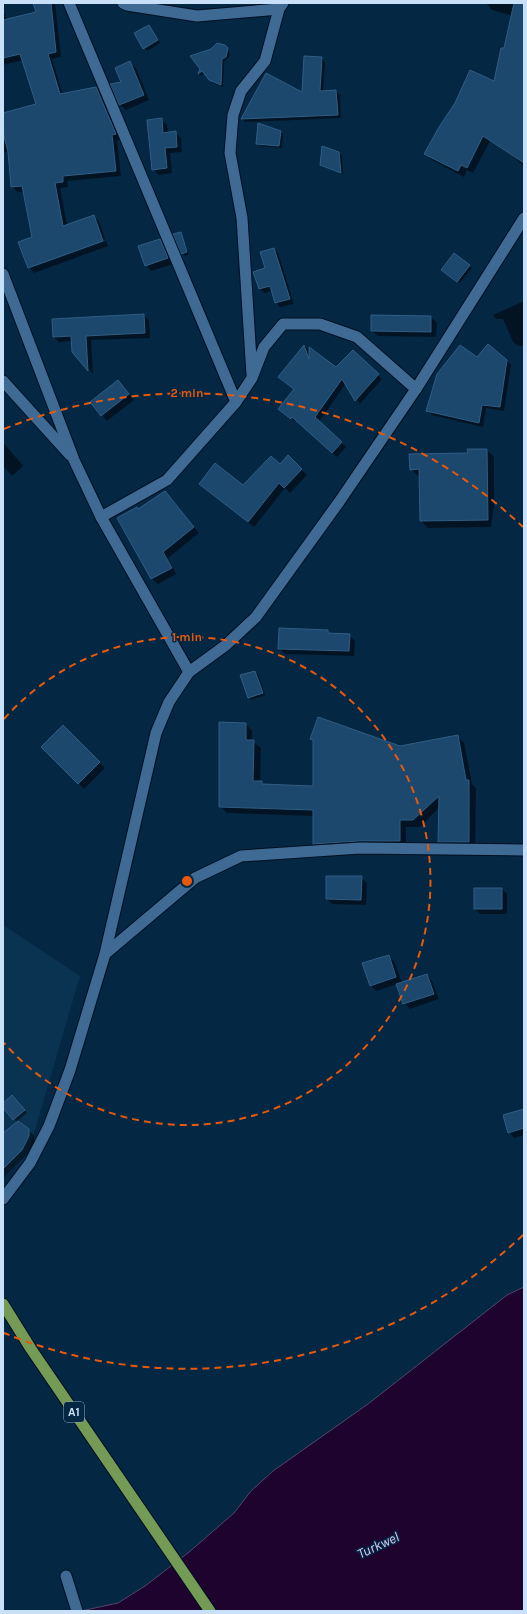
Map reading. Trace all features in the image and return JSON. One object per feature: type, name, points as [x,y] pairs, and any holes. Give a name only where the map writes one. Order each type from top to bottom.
[{"type":"highway","name":"A1","points":[[3,1304],[31,1349],[210,1611]]},
{"type":"street","points":[[68,3],[236,402]]},
{"type":"street","points":[[123,3],[127,5],[197,16],[281,6],[265,61],[241,91],[234,115],[230,153],[242,218],[252,378]]},
{"type":"street","points":[[3,1199],[30,1163],[49,1126],[70,1070],[105,954],[156,733],[169,702],[189,672],[226,645],[256,617],[339,502],[416,389],[524,218]]},
{"type":"street","points":[[3,274],[74,460],[101,517],[189,672]]},
{"type":"street","points":[[101,517],[167,480],[236,402],[252,378],[264,347],[283,324],[320,324],[357,337],[416,389]]},
{"type":"street","points":[[3,382],[74,460]]},
{"type":"street","points":[[105,954],[195,878],[241,856],[360,848],[524,850]]},
{"type":"street","points":[[66,1576],[77,1611]]},
{"type":"shaded area","points":[[3,925],[80,976],[27,1157],[3,1177]]},
{"type":"water","name":"Turkwel","points":[[524,1287],[524,1611],[81,1611],[118,1603],[145,1586],[188,1553],[234,1513],[251,1491],[273,1471],[368,1404],[507,1295]]},
{"type":"building","points":[[33,3],[51,3],[56,52],[48,54],[60,94],[96,87],[116,134],[112,135],[116,171],[63,176],[63,182],[55,183],[63,226],[94,215],[103,241],[28,268],[18,242],[32,237],[22,186],[11,187],[8,152],[3,132],[3,113],[36,104],[20,54],[3,58],[3,20],[36,12]]},
{"type":"building","points":[[514,3],[524,3],[524,163],[483,136],[467,168],[461,165],[458,171],[424,154],[439,127],[455,103],[470,70],[494,81],[501,48],[504,48]]},
{"type":"building","points":[[149,25],[158,40],[143,49],[134,33]]},
{"type":"building","points":[[217,43],[225,45],[228,48],[226,57],[222,59],[221,85],[209,80],[202,71],[198,74],[200,69],[190,56],[211,49]]},
{"type":"building","points":[[304,56],[322,57],[320,91],[336,90],[338,115],[241,119],[266,73],[302,92]]},
{"type":"building","points":[[130,61],[144,95],[119,105],[110,84],[121,82],[115,68]]},
{"type":"building","points":[[162,118],[163,133],[176,131],[177,147],[165,148],[167,168],[152,170],[147,120]]},
{"type":"building","points":[[258,123],[281,131],[279,146],[256,144]]},
{"type":"building","points":[[322,146],[339,152],[341,173],[320,165]]},
{"type":"building","points":[[181,232],[187,252],[181,254],[173,234]]},
{"type":"building","points":[[160,239],[168,258],[145,266],[138,246]]},
{"type":"building","points":[[274,248],[290,299],[275,303],[270,286],[259,289],[253,272],[265,268],[260,252]]},
{"type":"building","points":[[454,253],[470,265],[457,282],[441,270]]},
{"type":"building","points":[[144,314],[145,333],[86,336],[88,371],[72,352],[71,336],[53,337],[52,319]]},
{"type":"building","points":[[371,315],[431,316],[431,332],[371,331]]},
{"type":"building","points":[[488,344],[507,360],[500,407],[482,405],[479,423],[426,411],[437,374],[460,345],[477,357]]},
{"type":"building","points":[[304,345],[309,359],[309,347],[336,367],[353,350],[379,374],[355,401],[342,379],[315,417],[342,442],[332,453],[292,417],[291,419],[278,409],[294,389],[278,377]]},
{"type":"building","points":[[118,380],[129,394],[101,416],[90,402]]},
{"type":"building","points":[[467,449],[487,449],[488,520],[420,521],[419,469],[410,470],[409,454],[468,453]]},
{"type":"building","points":[[288,455],[302,469],[284,488],[279,483],[248,522],[199,484],[215,463],[243,485],[271,456],[280,464]]},
{"type":"building","points":[[165,491],[194,527],[163,552],[172,568],[151,579],[117,518],[137,507],[138,509]]},
{"type":"building","points":[[279,628],[328,630],[328,633],[350,634],[349,651],[278,649]]},
{"type":"building","points":[[255,671],[263,693],[248,698],[240,675]]},
{"type":"building","points":[[318,717],[400,746],[458,735],[466,780],[469,780],[469,842],[438,842],[439,796],[413,820],[400,820],[400,841],[360,841],[313,844],[313,810],[219,807],[219,722],[246,723],[246,740],[254,740],[253,781],[262,781],[262,784],[313,786],[313,740],[310,739]]},
{"type":"building","points":[[63,725],[100,762],[78,784],[41,747]]},
{"type":"building","points":[[326,876],[362,876],[361,900],[326,899]]},
{"type":"building","points":[[474,888],[502,888],[502,909],[474,909]]},
{"type":"building","points":[[389,955],[396,977],[370,986],[362,963]]},
{"type":"building","points":[[427,974],[434,994],[403,1004],[396,984]]},
{"type":"building","points":[[12,1095],[25,1110],[13,1120],[3,1108],[3,1103]]},
{"type":"building","points":[[524,1109],[524,1128],[508,1133],[503,1115]]},
{"type":"building","points":[[18,1121],[29,1129],[29,1136],[22,1150],[3,1169],[3,1133]]}]
